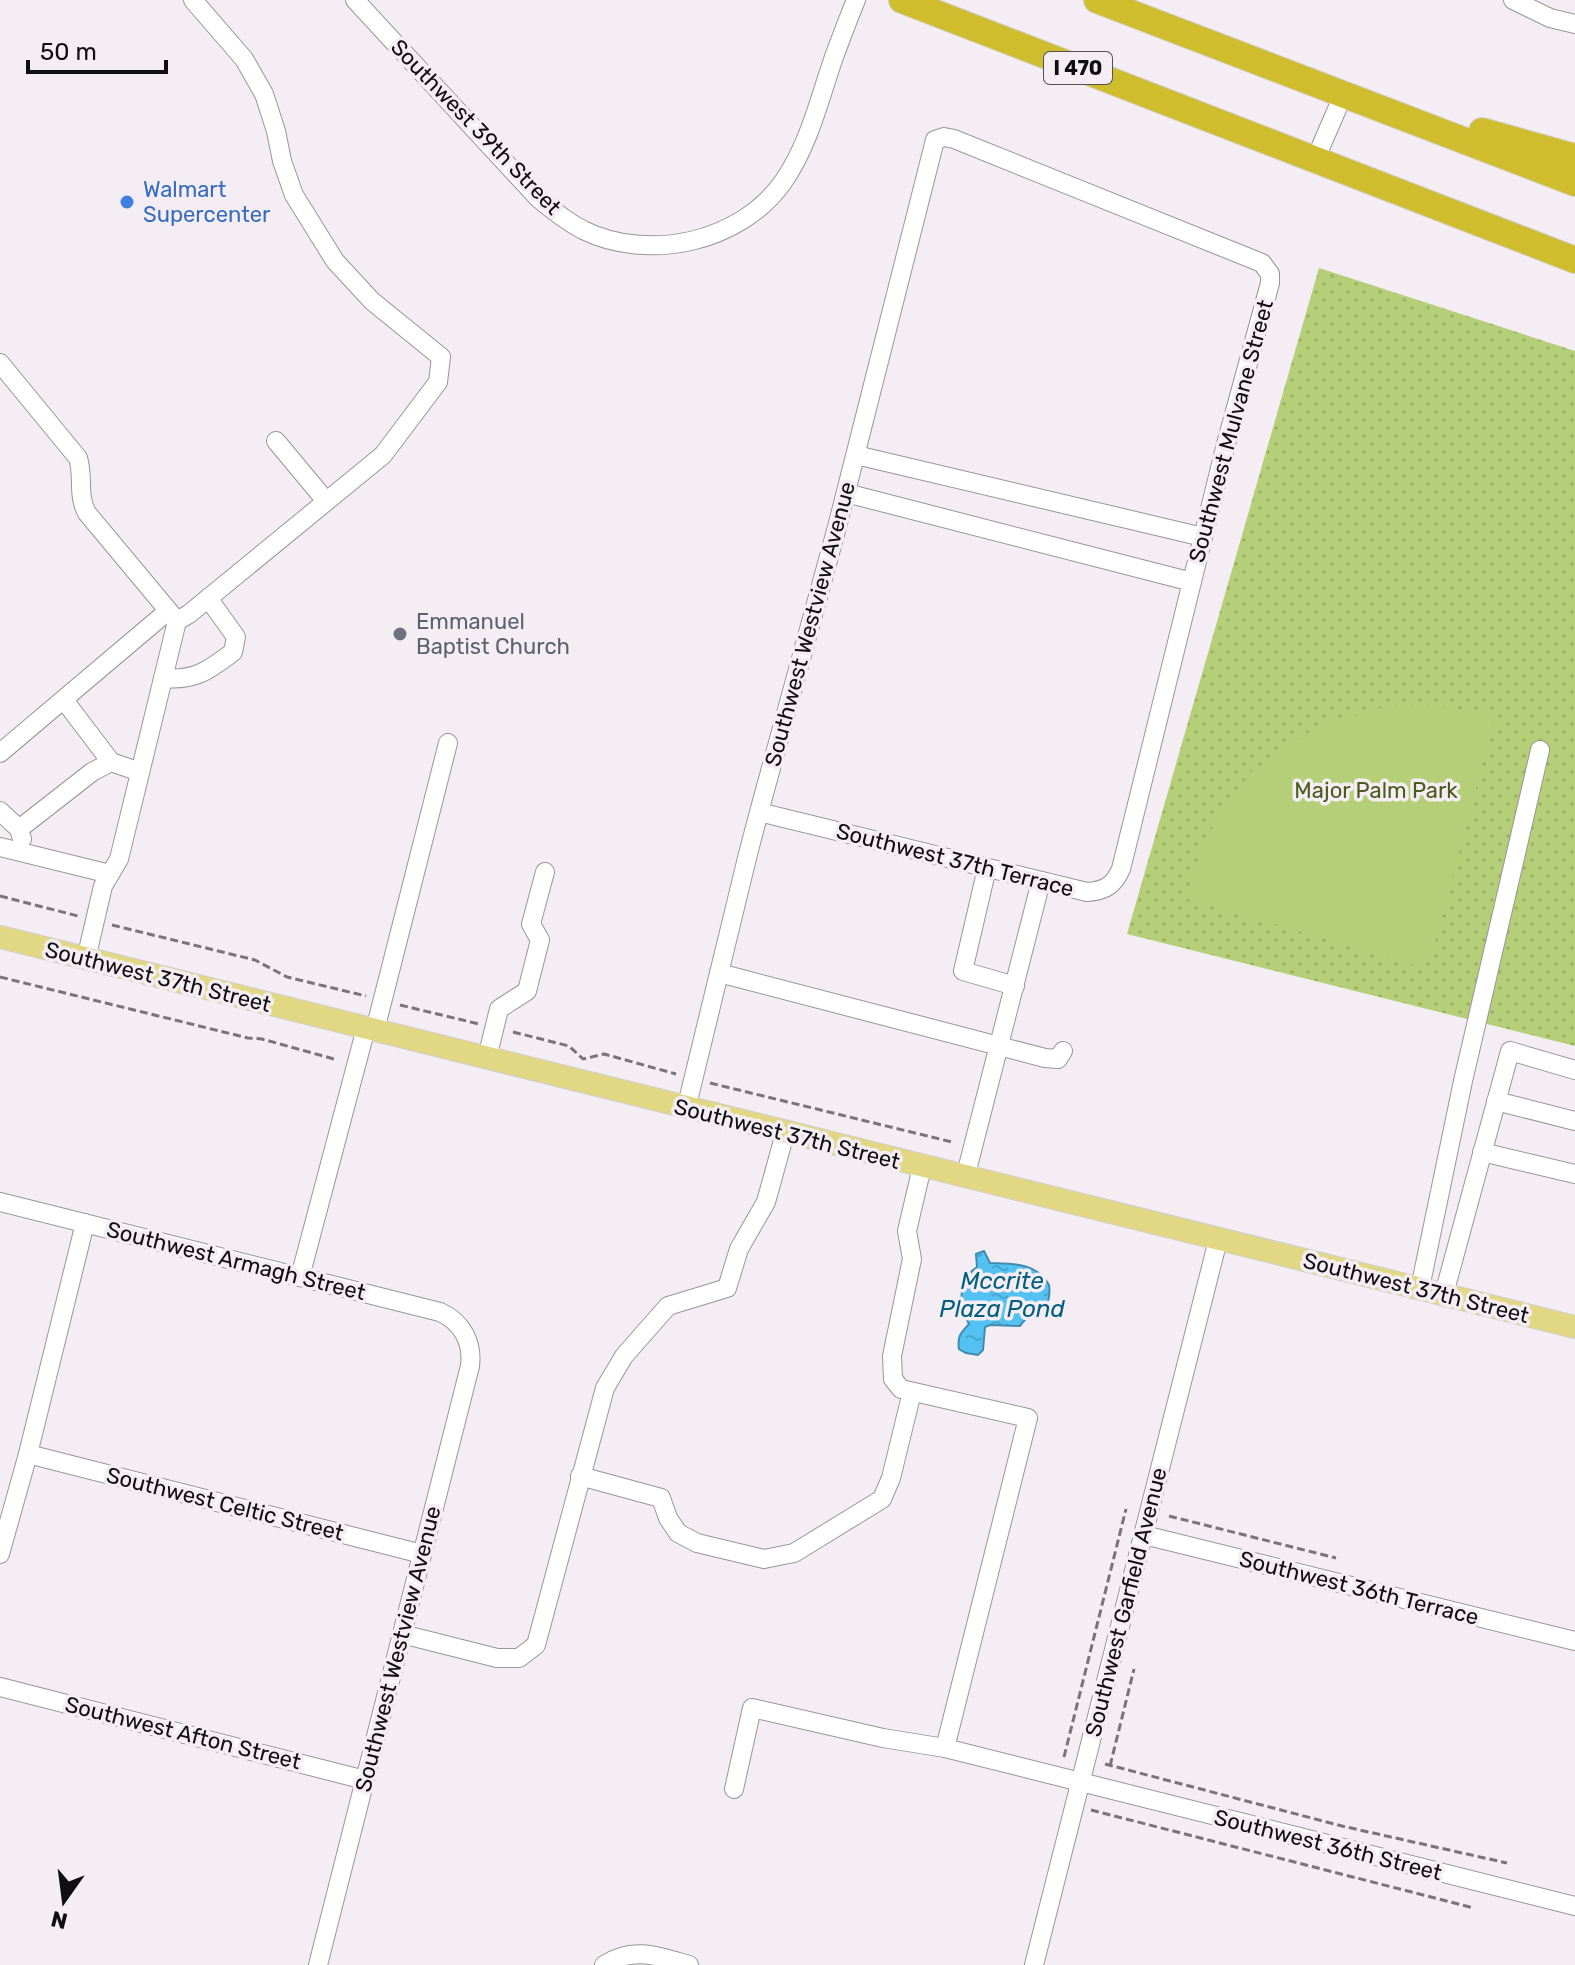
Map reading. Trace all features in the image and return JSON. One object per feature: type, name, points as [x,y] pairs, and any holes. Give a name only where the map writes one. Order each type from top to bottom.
[{"type":"highway","name":"I 470","points":[[902,0],[1575,260]]},
{"type":"highway","points":[[1097,0],[1575,183]]},
{"type":"highway","points":[[1344,93],[1575,157]]},
{"type":"main road","name":"Southwest 37th Street","points":[[0,937],[1575,1327]]},
{"type":"street","points":[[0,753],[172,616],[208,598],[383,455],[438,382],[441,357],[372,301],[335,261],[294,195],[264,94],[244,59],[193,0]]},
{"type":"street","name":"Southwest 39th Street","points":[[355,0],[538,198],[585,231],[611,240],[655,246],[683,243],[710,235],[754,211],[777,189],[807,137],[856,0]]},
{"type":"street","points":[[1513,0],[1550,18],[1575,24]]},
{"type":"street","points":[[1315,160],[1344,93]]},
{"type":"street","name":"Southwest Mulvane Street","points":[[935,140],[954,139],[1267,267],[1270,283],[1160,709]]},
{"type":"street","name":"Southwest Westview Avenue","points":[[686,1109],[759,812],[856,455],[935,140]]},
{"type":"street","points":[[0,363],[78,458],[81,467],[80,494],[87,513],[172,616],[163,678],[119,859],[103,886],[86,959]]},
{"type":"street","points":[[276,441],[326,501]]},
{"type":"street","points":[[856,455],[1203,537]]},
{"type":"street","points":[[846,493],[1192,582]]},
{"type":"street","points":[[163,678],[184,680],[209,670],[233,652],[236,637],[208,598]]},
{"type":"street","points":[[64,700],[111,762],[140,772]]},
{"type":"street","name":"Southwest 37th Terrace","points":[[759,812],[1087,892],[1098,892],[1117,879],[1160,709]]},
{"type":"street","points":[[300,1277],[448,743]]},
{"type":"street","points":[[1420,1288],[1463,1081],[1540,750]]},
{"type":"street","points":[[19,829],[92,772],[111,762]]},
{"type":"street","points":[[0,811],[19,829],[26,853]]},
{"type":"street","points":[[0,847],[110,874]]},
{"type":"street","points":[[987,868],[963,971],[1015,986]]},
{"type":"street","points":[[487,1058],[499,1009],[527,991],[540,940],[531,924],[545,872]]},
{"type":"street","points":[[965,1178],[1041,881]]},
{"type":"street","points":[[719,973],[1045,1058],[1058,1059],[1063,1051]]},
{"type":"street","points":[[1444,1294],[1510,1051],[1575,1070]]},
{"type":"street","points":[[1496,1101],[1575,1121]]},
{"type":"street","points":[[402,1634],[497,1658],[519,1658],[536,1645],[605,1388],[624,1356],[668,1306],[727,1288],[739,1249],[766,1202],[785,1133]]},
{"type":"street","points":[[1482,1152],[1575,1174]]},
{"type":"street","points":[[922,1167],[907,1231],[912,1259],[892,1356],[893,1379],[901,1389],[1028,1418],[945,1748]]},
{"type":"street","name":"Southwest Armagh Street","points":[[0,1202],[440,1312],[456,1322],[465,1333]]},
{"type":"street","points":[[0,1554],[85,1223]]},
{"type":"street","name":"Southwest Garfield Avenue","points":[[1034,1965],[1218,1240]]},
{"type":"street","name":"Southwest Westview Avenue","points":[[318,1965],[470,1366],[465,1333]]},
{"type":"street","points":[[580,1476],[661,1498],[678,1533],[697,1543],[764,1559],[794,1553],[882,1499],[891,1478],[912,1392]]},
{"type":"street","name":"Southwest Celtic Street","points":[[28,1454],[422,1554]]},
{"type":"street","name":"Southwest 36th Terrace","points":[[1144,1535],[1575,1641]]},
{"type":"street","name":"Southwest Afton Street","points":[[0,1687],[365,1780]]},
{"type":"street","name":"Southwest 36th Street","points":[[734,1789],[752,1708],[883,1738],[945,1748],[1575,1906]]},
{"type":"street","points":[[609,1962],[644,1953],[689,1965]]},
{"type":"path","points":[[0,977],[334,1059]]},
{"type":"path","points":[[1063,1763],[1126,1509]]},
{"type":"path","points":[[1169,1516],[1336,1558]]},
{"type":"path","points":[[1103,1789],[1134,1669]]},
{"type":"path","points":[[1087,1758],[1342,1826],[1507,1863]]},
{"type":"path","points":[[1075,1806],[1474,1908]]},
{"type":"green space","name":"Major Palm Park","points":[[1319,268],[1575,351],[1575,1046],[1127,934]]},
{"type":"green space","points":[[1383,707],[1447,707],[1496,715],[1433,950],[1414,965],[1184,898],[1208,834],[1250,773],[1318,726]]},
{"type":"water","name":"Mccrite Plaza Pond","points":[[984,1251],[990,1263],[1023,1266],[1038,1272],[1049,1285],[1049,1295],[1048,1302],[1020,1326],[985,1327],[983,1350],[978,1355],[959,1349],[962,1332],[969,1324],[961,1308],[962,1288],[967,1275],[977,1267],[976,1254]]},
{"type":"place","name":"Walmart Supercenter","points":[[127,202]]},
{"type":"place","name":"Emmanuel Baptist Church","points":[[400,634]]}]
